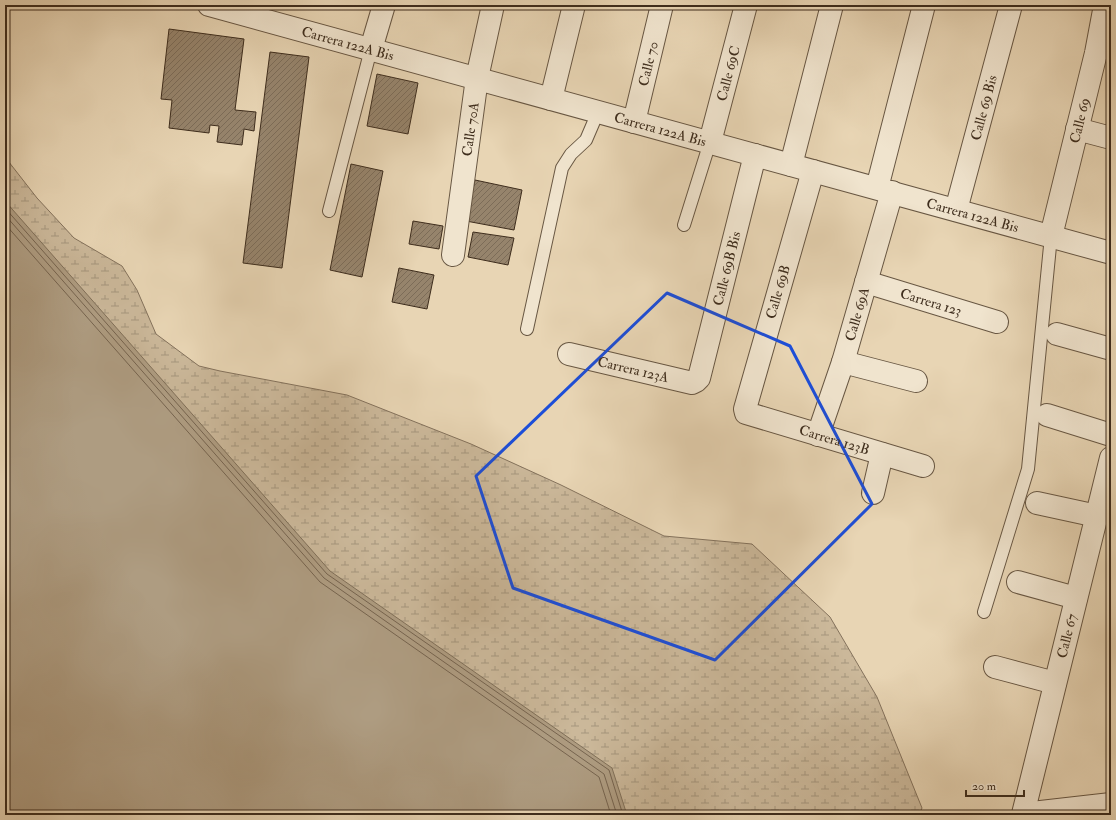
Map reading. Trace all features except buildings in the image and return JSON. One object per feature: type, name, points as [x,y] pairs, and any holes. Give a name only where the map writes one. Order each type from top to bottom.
[{"type":"street","name":"Carrera 122A Bis","points":[[209,5],[1111,253]]},
{"type":"street","points":[[371,49],[384,5]]},
{"type":"street","name":"Calle 70A","points":[[453,255],[477,78],[494,5]]},
{"type":"street","points":[[551,99],[574,5]]},
{"type":"street","name":"Calle 70","points":[[634,122],[662,5]]},
{"type":"street","name":"Calle 69C","points":[[710,142],[746,5]]},
{"type":"street","points":[[791,165],[832,5]]},
{"type":"street","name":"Calle 69A","points":[[818,435],[843,362],[866,282],[924,5]]},
{"type":"street","name":"Calle 69 Bis","points":[[956,210],[1011,5]]},
{"type":"street","name":"Calle 69","points":[[1051,236],[1077,129],[1104,55],[1105,5]]},
{"type":"street","points":[[1077,129],[1111,138]]},
{"type":"street","name":"Calle 69B Bis","points":[[696,381],[699,378],[755,155]]},
{"type":"street","name":"Calle 69B","points":[[746,414],[745,409],[813,171]]},
{"type":"street","name":"Carrera 123","points":[[866,282],[997,322]]},
{"type":"street","points":[[1057,334],[1111,349]]},
{"type":"street","name":"Carrera 123A","points":[[569,354],[692,384],[696,381]]},
{"type":"street","points":[[843,362],[916,381]]},
{"type":"street","name":"Carrera 123B","points":[[746,414],[922,466]]},
{"type":"street","points":[[1048,415],[1111,435]]},
{"type":"street","points":[[873,493],[882,454]]},
{"type":"street","name":"Calle 67","points":[[1108,803],[1022,814],[1111,458]]},
{"type":"street","points":[[1037,503],[1097,516]]},
{"type":"street","points":[[1018,582],[1076,598]]},
{"type":"street","points":[[995,667],[1055,683]]},
{"type":"lane","points":[[329,211],[371,49]]},
{"type":"lane","points":[[527,330],[562,168],[570,154],[586,140],[598,112]]},
{"type":"lane","points":[[684,225],[710,142]]},
{"type":"lane","points":[[984,612],[1028,470],[1051,236]]},
{"type":"highlighted area","points":[[667,293],[790,346],[872,504],[715,660],[513,588],[476,476]]},
{"type":"green space","points":[[5,157],[37,198],[74,238],[122,266],[137,290],[156,334],[199,366],[347,395],[471,444],[561,485],[664,536],[752,544],[830,617],[877,697],[922,808],[919,815],[5,815]]},
{"type":"water","points":[[5,201],[330,571],[612,768],[627,815],[5,815]]}]
